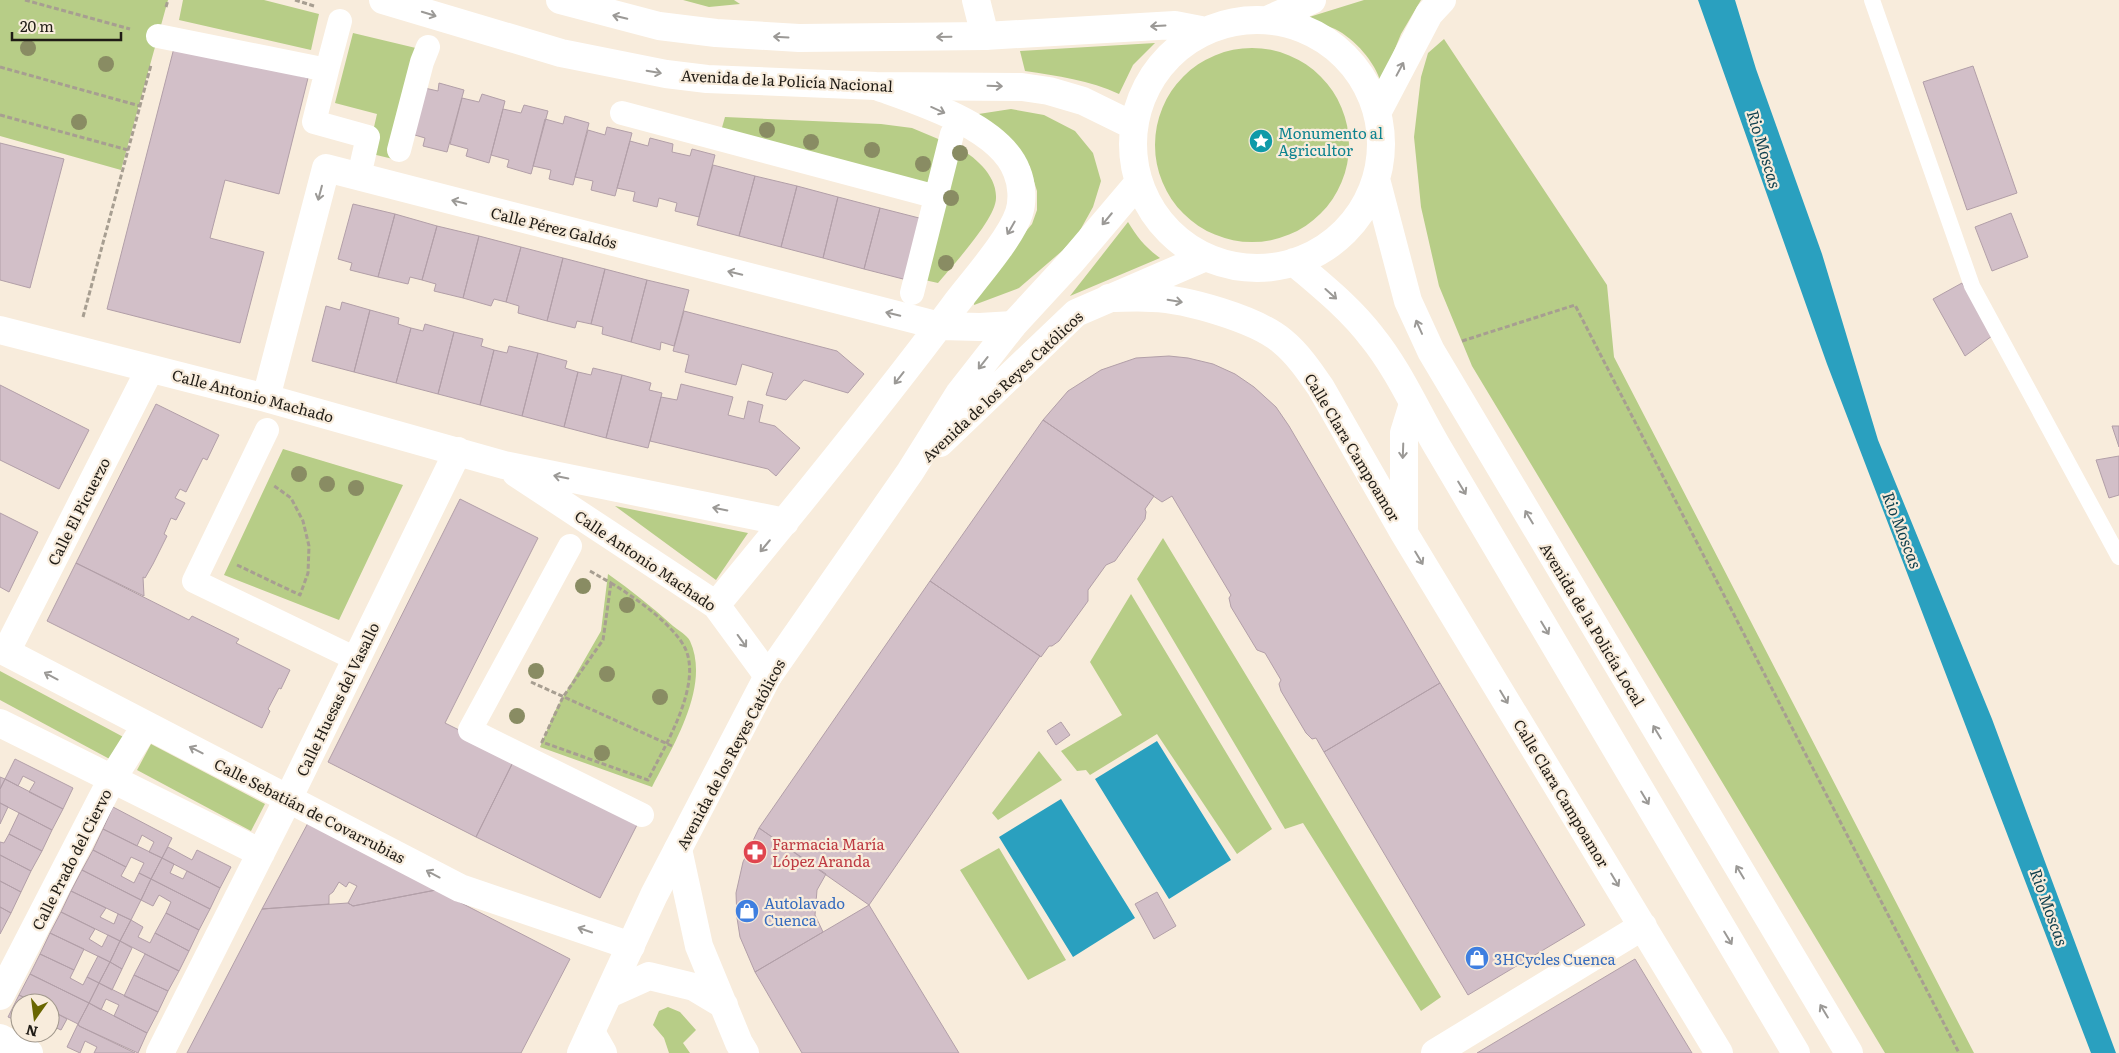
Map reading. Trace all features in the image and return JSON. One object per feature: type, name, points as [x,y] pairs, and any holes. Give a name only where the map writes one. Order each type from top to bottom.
[{"type":"street","name":"Avenida de la Policía Nacional","points":[[383,0],[561,53],[666,74],[707,79],[876,86],[993,86],[1049,91],[1083,100],[1134,126]]},
{"type":"street","points":[[560,0],[659,26],[716,33],[799,38],[985,36],[1176,25],[1206,31]]},
{"type":"street","points":[[976,0],[985,36]]},
{"type":"street","points":[[1267,20],[1312,0]]},
{"type":"street","points":[[1377,112],[1429,14],[1442,0]]},
{"type":"street","points":[[1267,20],[1286,23],[1304,29],[1337,49],[1351,62],[1362,78],[1377,112],[1382,139],[1376,179],[1366,204],[1350,226],[1319,252],[1279,266],[1250,268],[1234,266],[1206,257],[1184,244],[1164,226],[1145,198],[1139,182],[1134,160],[1134,126],[1142,96],[1158,70],[1180,47],[1206,31],[1236,22],[1267,20]]},
{"type":"street","points":[[340,21],[314,122],[368,137],[359,176]]},
{"type":"street","points":[[158,36],[327,70]]},
{"type":"street","points":[[399,150],[428,46]]},
{"type":"street","points":[[716,605],[785,522],[940,326],[1014,224],[1021,204],[1018,172],[1007,154],[990,138],[970,125],[921,102],[876,86]]},
{"type":"street","points":[[622,113],[937,197]]},
{"type":"street","points":[[912,293],[952,134]]},
{"type":"street","name":"Calle Pérez Galdós","points":[[266,398],[326,168],[940,326],[980,327],[1014,325]]},
{"type":"street","name":"Avenida de la Policía Local","points":[[1376,179],[1408,302],[1431,350],[1849,1053]]},
{"type":"street","name":"Avenida de los Reyes Católicos","points":[[592,1046],[609,994],[654,895],[768,676],[910,472],[959,394],[1014,325],[1072,261],[1139,182]]},
{"type":"street","name":"Avenida de los Reyes Católicos","points":[[910,472],[1076,313],[1206,257]]},
{"type":"street","points":[[1294,262],[1353,314],[1374,338],[1796,1053]]},
{"type":"street","name":"Calle Clara Campoamor","points":[[1109,298],[1153,298],[1185,303],[1245,321],[1272,333],[1283,342],[1321,388],[1404,533],[1719,1053]]},
{"type":"street","name":"Calle Antonio Machado","points":[[0,330],[266,398],[504,465],[785,522]]},
{"type":"street","name":"Calle El Picuerzo","points":[[3,651],[150,369]]},
{"type":"street","name":"Calle Clara Campoamor","points":[[1404,533],[1404,433],[1413,404]]},
{"type":"street","points":[[267,430],[194,581],[356,659]]},
{"type":"street","name":"Calle Huesas del Vasallo","points":[[160,1053],[289,797],[458,451]]},
{"type":"street","name":"Calle Antonio Machado","points":[[504,465],[716,605],[768,676]]},
{"type":"street","points":[[570,546],[470,730],[642,815]]},
{"type":"street","name":"Calle Sebatián de Covarrubias","points":[[3,651],[289,797],[460,888],[631,946]]},
{"type":"street","points":[[0,723],[260,853]]},
{"type":"street","name":"Calle Prado del Ciervo","points":[[0,996],[112,779],[146,725]]},
{"type":"street","points":[[678,848],[699,946],[739,1043],[745,1053]]},
{"type":"street","points":[[1435,1053],[1643,926]]},
{"type":"street","points":[[609,994],[649,976],[694,987],[724,1005]]},
{"type":"street","points":[[0,1038],[29,1053]]},
{"type":"lane","points":[[1872,0],[1972,286],[2119,557]]},
{"type":"path","points":[[25,0],[158,36],[74,349]]},
{"type":"path","points":[[0,67],[140,106]]},
{"type":"path","points":[[0,115],[128,150]]},
{"type":"path","points":[[1431,350],[1575,304],[1959,1053]]},
{"type":"path","points":[[230,561],[300,595],[308,573],[309,546],[303,521],[291,498],[267,483]]},
{"type":"path","points":[[611,583],[664,623],[685,649],[688,662],[687,693],[666,744],[648,780],[542,742],[563,697],[603,640],[611,583]]},
{"type":"path","points":[[563,697],[672,746]]},
{"type":"green space","points":[[0,0],[168,0],[121,170],[0,136]]},
{"type":"green space","points":[[183,0],[264,0],[319,14],[311,50],[179,20]]},
{"type":"green space","points":[[683,0],[734,0],[740,4],[709,7]]},
{"type":"green space","points":[[1364,0],[1421,0],[1401,34],[1381,83],[1369,59],[1357,45],[1335,29],[1306,18]]},
{"type":"green space","points":[[353,33],[420,49],[393,159],[368,153],[377,114],[335,103]]},
{"type":"green space","points":[[1444,39],[1607,285],[1614,357],[1974,1053],[1885,1053],[1472,366],[1439,286],[1421,207],[1414,137],[1421,77],[1428,53]]},
{"type":"green space","points":[[1155,43],[1133,65],[1119,94],[1085,82],[1025,71],[1020,51]]},
{"type":"green space","points":[[1242,48],[1262,48],[1298,59],[1321,76],[1333,91],[1342,108],[1349,135],[1349,155],[1342,182],[1333,199],[1321,214],[1306,226],[1289,235],[1262,242],[1242,242],[1206,231],[1190,220],[1177,207],[1166,191],[1159,173],[1155,155],[1155,135],[1166,99],[1177,83],[1190,70],[1206,59],[1224,52]]},
{"type":"green space","points":[[1011,109],[1044,115],[1075,131],[1093,153],[1101,181],[1093,207],[1078,234],[1062,251],[1019,288],[974,305],[975,292],[1032,224],[1037,210],[1037,191],[1029,166],[972,115]]},
{"type":"green space","points":[[725,117],[881,124],[912,128],[943,141],[931,192],[721,131]]},
{"type":"green space","points":[[956,146],[970,155],[989,174],[993,182],[996,198],[989,218],[981,230],[938,283],[920,279]]},
{"type":"green space","points":[[1128,222],[1142,242],[1160,258],[1070,296]]},
{"type":"green space","points":[[283,449],[403,485],[339,620],[224,575]]},
{"type":"green space","points":[[615,506],[748,533],[716,580]]},
{"type":"green space","points":[[1163,538],[1441,997],[1421,1011],[1303,823],[1285,829],[1137,579]]},
{"type":"green space","points":[[608,574],[687,637],[695,659],[696,678],[686,716],[652,787],[540,747],[555,711],[601,631]]},
{"type":"green space","points":[[1131,594],[1272,829],[1237,854],[1157,734],[1090,775],[1086,770],[1077,771],[1061,751],[1122,715],[1090,662]]},
{"type":"green space","points":[[0,671],[129,740],[117,763],[0,700]]},
{"type":"green space","points":[[151,744],[265,804],[251,831],[137,770]]},
{"type":"green space","points":[[1039,751],[1062,780],[998,820],[992,813]]},
{"type":"green space","points":[[999,848],[1066,960],[1028,980],[960,870]]},
{"type":"green space","points":[[668,1007],[680,1012],[696,1030],[683,1043],[690,1053],[669,1053],[664,1038],[653,1025],[659,1011]]},
{"type":"water","name":"Rio Moscas","points":[[1698,0],[1735,0],[1756,69],[1822,254],[1878,440],[1992,719],[2116,1053],[2091,1053],[1827,364]]},
{"type":"water","points":[[1157,741],[1231,860],[1169,899],[1095,779]]},
{"type":"water","points":[[1061,799],[1135,918],[1073,957],[999,837]]},
{"type":"building","points":[[175,44],[308,78],[279,194],[225,180],[210,238],[264,252],[240,343],[107,309]]},
{"type":"building","points":[[1973,66],[2017,193],[1967,210],[1923,82]]},
{"type":"building","points":[[439,83],[464,90],[447,152],[423,146],[425,138],[408,133],[420,87],[438,91]]},
{"type":"building","points":[[482,94],[505,101],[489,163],[466,156],[468,149],[450,144],[462,98],[479,102]]},
{"type":"building","points":[[524,105],[548,111],[531,174],[507,167],[509,160],[491,155],[503,109],[521,113]]},
{"type":"building","points":[[565,116],[589,123],[573,185],[549,179],[551,170],[533,166],[545,119],[563,124]]},
{"type":"building","points":[[607,127],[632,133],[615,196],[591,190],[593,181],[575,177],[588,130],[605,135]]},
{"type":"building","points":[[650,138],[673,144],[672,152],[690,156],[692,149],[715,155],[699,217],[675,211],[677,203],[659,198],[657,207],[633,201],[635,192],[617,188],[630,141],[648,146]]},
{"type":"building","points":[[0,143],[64,159],[30,288],[0,280]]},
{"type":"building","points":[[713,165],[755,176],[739,236],[697,225]]},
{"type":"building","points":[[755,176],[797,186],[781,247],[739,236]]},
{"type":"building","points":[[797,186],[838,197],[823,258],[781,247]]},
{"type":"building","points":[[838,197],[880,208],[864,269],[823,258]]},
{"type":"building","points":[[353,204],[395,214],[378,277],[350,270],[352,263],[338,259]]},
{"type":"building","points":[[880,208],[923,219],[907,280],[864,269]]},
{"type":"building","points":[[2011,213],[2028,257],[1992,271],[1975,227]]},
{"type":"building","points":[[395,214],[437,226],[422,280],[410,277],[408,284],[378,277]]},
{"type":"building","points":[[437,226],[479,236],[463,298],[434,291],[436,284],[422,280]]},
{"type":"building","points":[[479,236],[521,247],[506,302],[494,299],[491,306],[463,298]]},
{"type":"building","points":[[521,247],[563,258],[547,321],[518,313],[519,306],[506,302]]},
{"type":"building","points":[[563,258],[605,269],[591,324],[577,321],[575,328],[547,321]]},
{"type":"building","points":[[605,269],[647,280],[631,342],[602,334],[603,327],[591,324]]},
{"type":"building","points":[[647,280],[689,290],[674,346],[661,342],[660,350],[631,342]]},
{"type":"building","points":[[1962,283],[1992,336],[1965,356],[1933,299]]},
{"type":"building","points":[[342,302],[370,310],[354,372],[312,361],[326,306],[340,310]]},
{"type":"building","points":[[370,310],[399,318],[398,324],[411,328],[396,383],[354,372]]},
{"type":"building","points":[[684,311],[837,351],[864,374],[848,393],[804,380],[786,400],[766,395],[773,373],[742,364],[736,385],[685,372],[689,355],[673,351]]},
{"type":"building","points":[[425,324],[454,332],[438,394],[396,383],[411,328],[423,331]]},
{"type":"building","points":[[454,332],[483,339],[481,346],[494,350],[480,405],[438,394]]},
{"type":"building","points":[[509,346],[538,353],[522,416],[480,405],[494,350],[507,353]]},
{"type":"building","points":[[538,353],[567,361],[565,368],[578,372],[564,427],[522,416]]},
{"type":"building","points":[[1169,356],[1213,364],[1235,374],[1254,387],[1276,407],[1440,683],[1324,752],[1316,738],[1312,739],[1306,733],[1281,691],[1279,684],[1281,680],[1265,653],[1257,650],[1231,607],[1229,598],[1231,595],[1172,496],[1162,502],[1043,420],[1068,391],[1101,370],[1136,358]]},
{"type":"building","points":[[593,368],[622,375],[606,438],[564,427],[578,372],[591,375]]},
{"type":"building","points":[[622,375],[651,383],[649,390],[662,393],[648,448],[606,438]]},
{"type":"building","points":[[681,384],[733,397],[728,415],[744,419],[748,401],[763,405],[759,422],[775,426],[800,448],[776,476],[768,469],[650,441],[661,397],[677,400]]},
{"type":"building","points":[[0,385],[89,430],[59,489],[0,460]]},
{"type":"building","points":[[156,404],[219,435],[207,460],[203,458],[186,492],[180,489],[175,498],[185,503],[176,520],[171,518],[164,534],[167,536],[145,578],[143,577],[144,596],[76,563]]},
{"type":"building","points":[[1043,420],[1154,496],[1145,509],[1145,519],[1115,561],[1106,565],[1088,590],[1088,601],[1059,641],[1049,646],[1041,657],[930,581]]},
{"type":"building","points":[[2112,426],[2119,426],[2119,447]]},
{"type":"building","points":[[2119,456],[2119,495],[2109,498],[2096,460]]},
{"type":"building","points":[[460,499],[538,538],[445,723],[515,758],[476,837],[328,762]]},
{"type":"building","points":[[0,513],[38,532],[9,592],[0,587]]},
{"type":"building","points":[[76,563],[189,620],[192,616],[239,639],[236,643],[290,670],[268,709],[270,711],[262,728],[47,621]]},
{"type":"building","points":[[930,581],[1040,656],[869,905],[759,828]]},
{"type":"building","points":[[1440,683],[1585,925],[1468,995],[1324,752]]},
{"type":"building","points":[[1061,722],[1070,735],[1056,745],[1047,731]]},
{"type":"building","points":[[515,758],[639,821],[600,898],[476,837]]},
{"type":"building","points":[[15,759],[73,788],[63,809],[29,792],[35,782],[23,776],[18,786],[5,779]]},
{"type":"building","points":[[0,777],[5,779],[0,789]]},
{"type":"building","points":[[5,779],[63,809],[52,830],[0,803],[0,789]]},
{"type":"building","points":[[0,803],[8,807],[0,824]]},
{"type":"building","points":[[113,807],[172,838],[162,858],[149,852],[154,842],[142,835],[137,846],[103,829]]},
{"type":"building","points":[[19,813],[52,830],[42,851],[9,834]]},
{"type":"building","points":[[308,823],[436,890],[353,906],[348,903],[357,886],[349,882],[346,887],[339,882],[329,895],[329,904],[262,909]]},
{"type":"building","points":[[759,828],[826,874],[817,890],[815,915],[823,932],[755,972],[740,937],[736,893],[743,862]]},
{"type":"building","points":[[103,829],[162,858],[151,879],[139,873],[144,863],[131,857],[126,867],[93,850]]},
{"type":"building","points":[[9,834],[42,851],[31,871],[0,855],[0,842],[4,843]]},
{"type":"building","points":[[168,847],[192,860],[197,850],[231,867],[220,888],[162,858]]},
{"type":"building","points":[[93,850],[126,867],[121,876],[134,883],[139,873],[151,879],[141,900],[82,870]]},
{"type":"building","points":[[0,855],[31,871],[21,892],[0,881]]},
{"type":"building","points":[[162,858],[174,864],[170,873],[183,879],[187,871],[220,888],[210,909],[151,879]]},
{"type":"building","points":[[82,870],[141,900],[131,920],[71,891]]},
{"type":"building","points":[[151,879],[210,909],[199,930],[166,913],[171,902],[159,895],[153,906],[141,900]]},
{"type":"building","points":[[0,881],[21,892],[11,913],[0,907]]},
{"type":"building","points":[[436,890],[570,959],[521,1053],[187,1053],[262,909],[348,903],[353,906]]},
{"type":"building","points":[[71,891],[106,908],[100,917],[114,924],[118,914],[131,920],[120,941],[61,912]]},
{"type":"building","points":[[1157,892],[1176,926],[1154,939],[1135,904]]},
{"type":"building","points":[[869,905],[959,1053],[802,1053],[755,972]]},
{"type":"building","points":[[0,907],[11,913],[0,934]]},
{"type":"building","points":[[61,912],[95,929],[89,939],[102,947],[108,935],[120,941],[110,962],[50,933]]},
{"type":"building","points":[[166,913],[199,930],[189,951],[155,933]]},
{"type":"building","points":[[131,920],[143,927],[138,937],[150,943],[155,933],[189,951],[179,971],[120,941]]},
{"type":"building","points":[[50,933],[84,949],[74,970],[40,954]]},
{"type":"building","points":[[120,941],[132,948],[122,969],[110,962]]},
{"type":"building","points":[[40,954],[74,970],[70,978],[83,985],[87,977],[99,983],[89,1003],[30,974]]},
{"type":"building","points":[[145,954],[179,971],[168,991],[134,975]]},
{"type":"building","points":[[98,956],[110,962],[99,983],[87,977]]},
{"type":"building","points":[[1635,959],[1692,1053],[1477,1053]]},
{"type":"building","points":[[110,962],[122,969],[112,990],[99,983]]},
{"type":"building","points":[[30,974],[89,1003],[78,1024],[60,1015],[60,993],[20,993]]},
{"type":"building","points":[[134,975],[168,991],[158,1012],[124,996]]},
{"type":"building","points":[[99,983],[158,1012],[147,1033],[114,1016],[119,1005],[106,999],[101,1010],[89,1003]]},
{"type":"building","points":[[89,1003],[147,1033],[138,1053],[79,1026],[78,1024]]},
{"type":"building","points":[[60,1015],[67,1019],[60,1030]]},
{"type":"building","points":[[78,1024],[135,1053],[94,1053],[97,1047],[85,1041],[80,1053],[67,1047]]},
{"type":"place","name":"Monumento al Agricultor","points":[[1261,141]]},
{"type":"place","name":"Farmacia María López Aranda","points":[[755,852]]},
{"type":"place","name":"Autolavado Cuenca","points":[[747,911]]},
{"type":"place","name":"3HCycles Cuenca","points":[[1477,958]]}]
